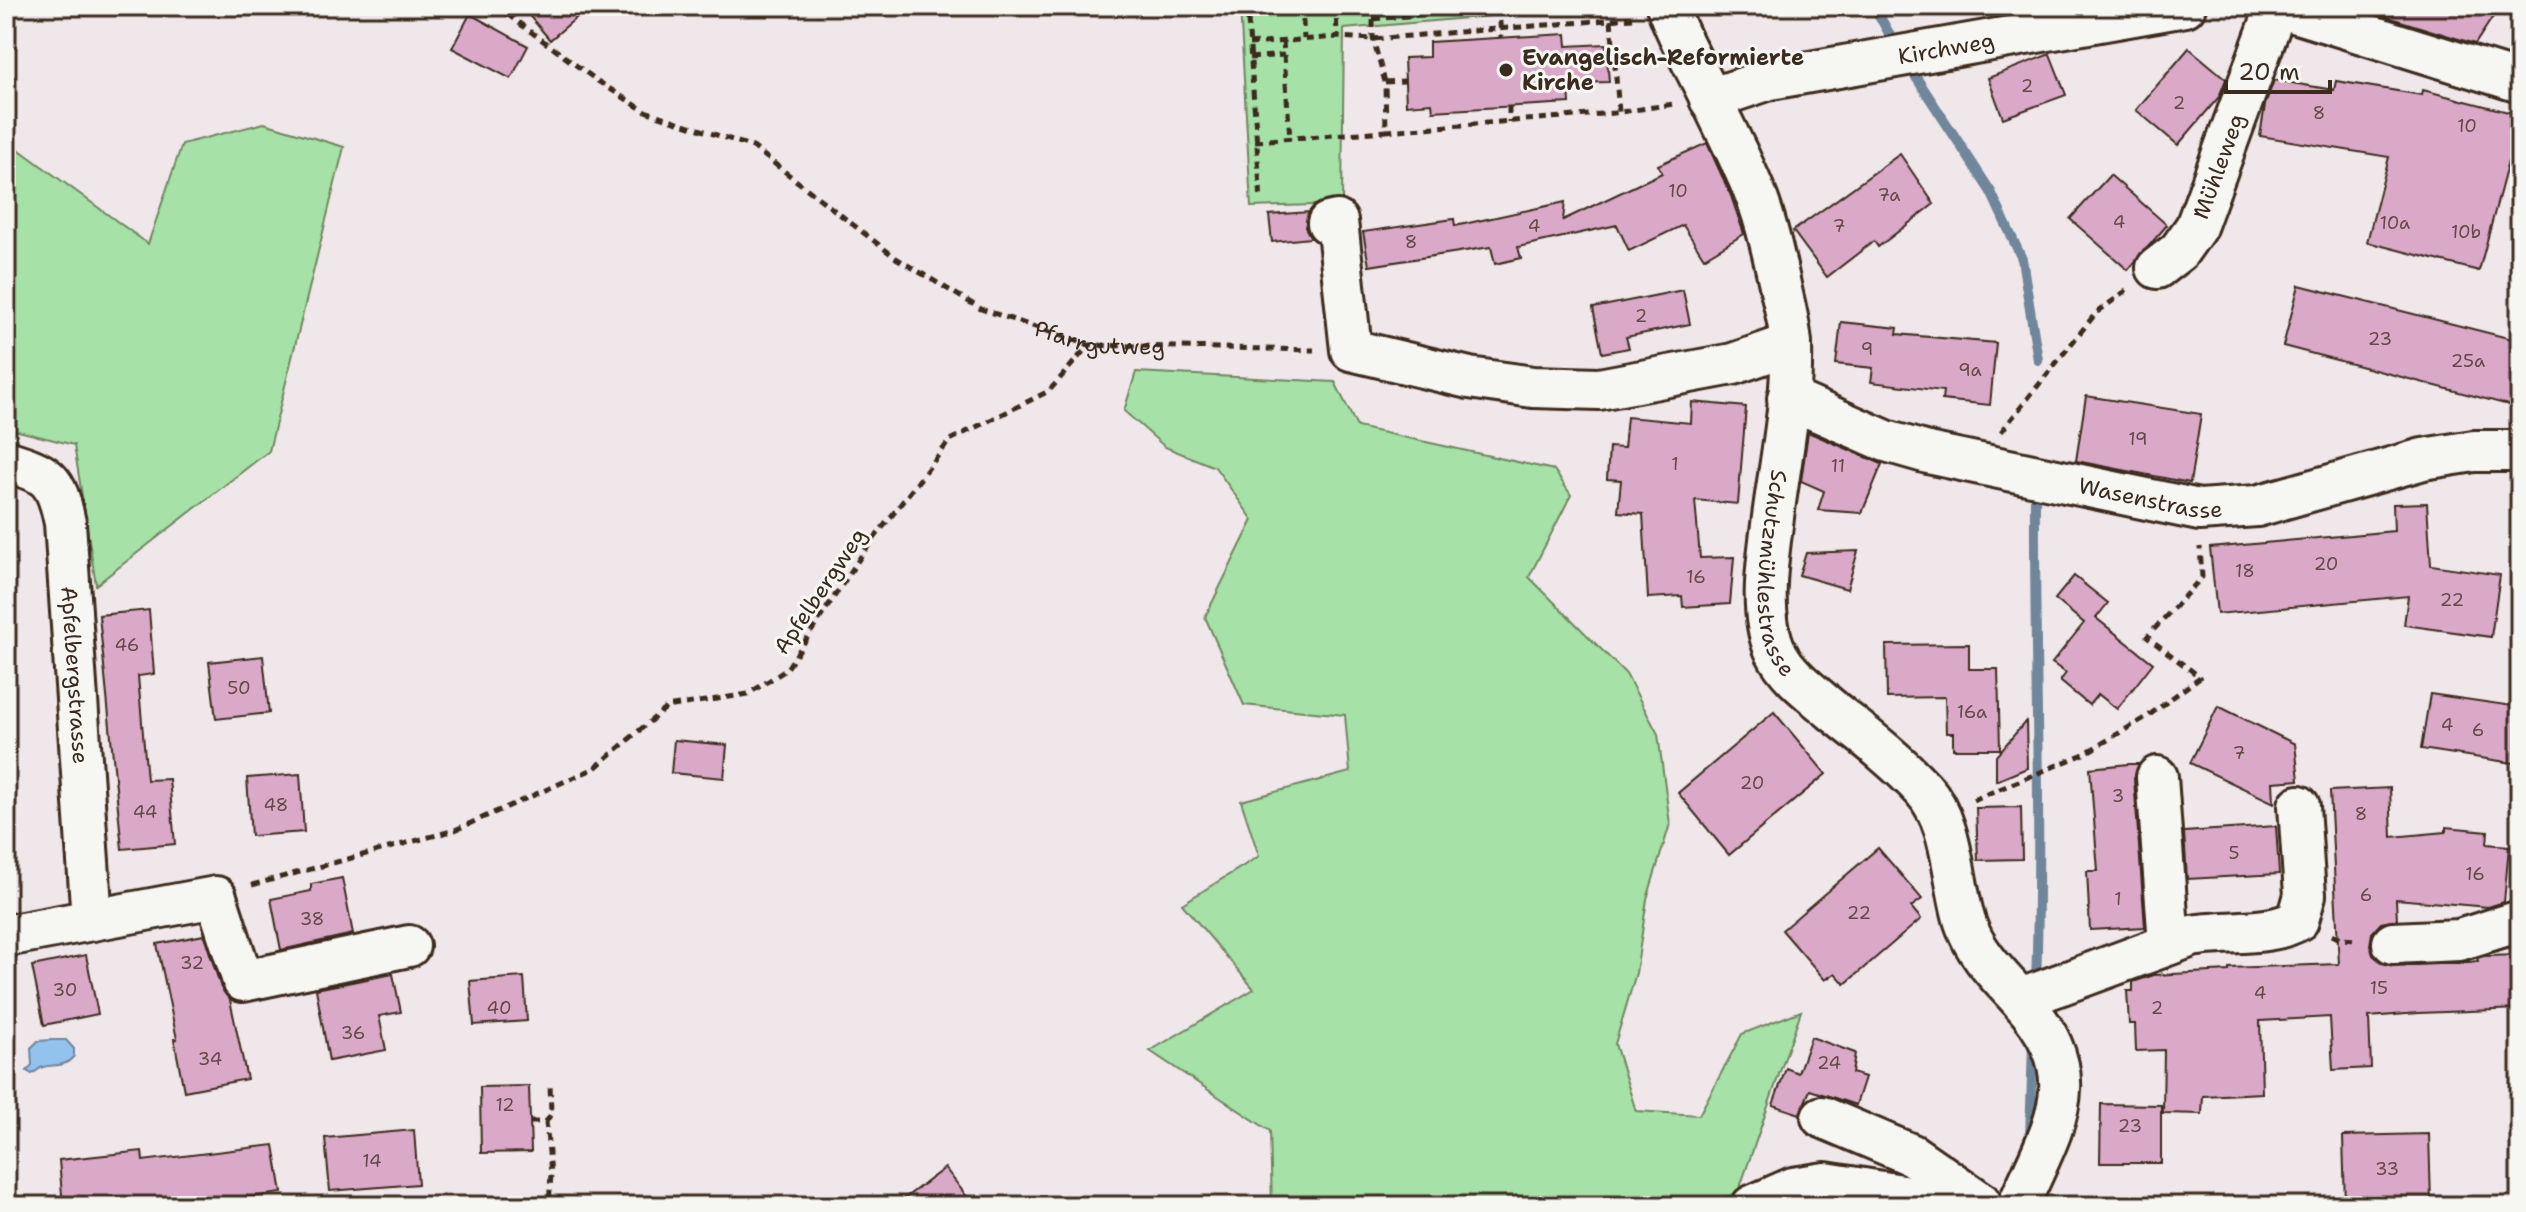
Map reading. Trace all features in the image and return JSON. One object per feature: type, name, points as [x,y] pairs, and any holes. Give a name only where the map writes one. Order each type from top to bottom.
[{"type":"street","name":"Kirchweg","points":[[1710,99],[1770,79],[2185,6]]},
{"type":"street","points":[[2276,6],[2520,82]]},
{"type":"street","name":"Mühleweg","points":[[2157,268],[2179,251],[2196,227],[2276,6]]},
{"type":"street","name":"Schutzmühlestrasse","points":[[1668,11],[1762,214],[1791,344],[1788,398],[1767,569],[1767,602],[1775,650],[1786,667],[1811,693],[1904,769],[1927,793],[1938,814],[1965,923],[1993,971],[2037,1006],[2061,1073],[2061,1095],[2055,1121],[1995,1205]]},
{"type":"street","points":[[1328,223],[1337,221],[1351,350],[1469,378],[1533,387],[1599,389],[1733,364],[1791,344]]},
{"type":"street","name":"Wasenstrasse","points":[[1788,398],[1886,441],[1976,464],[2199,510],[2257,506],[2423,459],[2474,451],[2520,451]]},
{"type":"street","name":"Apfelbergstrasse","points":[[6,461],[38,471],[51,481],[60,496],[65,523],[92,920]]},
{"type":"street","points":[[2157,777],[2169,944]]},
{"type":"street","points":[[2037,1006],[2169,944],[2216,931],[2279,928],[2298,920],[2305,895],[2299,806]]},
{"type":"street","points":[[6,936],[216,897],[243,981],[409,946]]},
{"type":"street","points":[[2393,943],[2459,940],[2520,921]]},
{"type":"street","points":[[1822,1117],[1912,1155],[1995,1205]]},
{"type":"street","points":[[1752,1206],[1793,1188],[1825,1183],[1934,1200],[1995,1205]]},
{"type":"path","name":"Pfarrgutweg","points":[[496,6],[599,82],[645,111],[753,147],[896,258],[981,309],[1089,345],[1351,350]]},
{"type":"path","points":[[1247,6],[1261,201]]},
{"type":"path","points":[[1302,6],[1304,39]]},
{"type":"path","points":[[1336,6],[1337,37]]},
{"type":"path","points":[[1373,6],[1373,39],[1385,82],[1386,131]]},
{"type":"path","points":[[1373,19],[1440,10],[1515,6]]},
{"type":"path","points":[[1499,7],[1501,38]]},
{"type":"path","points":[[1249,44],[1337,37],[1373,39],[1611,20],[1668,11]]},
{"type":"path","points":[[1611,20],[1619,112]]},
{"type":"path","points":[[1283,41],[1290,139]]},
{"type":"path","points":[[1250,58],[1284,55]]},
{"type":"path","points":[[1385,82],[1405,81]]},
{"type":"path","points":[[1255,141],[1619,112],[1710,99]]},
{"type":"path","points":[[1509,106],[1509,122]]},
{"type":"path","points":[[1976,464],[2096,313],[2157,268]]},
{"type":"path","name":"Apfelbergweg","points":[[216,897],[455,830],[595,768],[667,707],[748,694],[786,670],[863,553],[950,440],[1049,391],[1089,345]]},
{"type":"path","points":[[1938,814],[2084,754],[2148,716],[2200,677],[2147,637],[2202,577],[2199,510]]},
{"type":"path","points":[[2298,920],[2340,939],[2393,943]]},
{"type":"path","points":[[549,1206],[551,1173],[546,1122],[551,1114],[550,1083]]},
{"type":"path","points":[[530,1122],[546,1122]]},
{"type":"green space","points":[[1240,6],[1602,6],[1344,29],[1342,204],[1251,207]]},
{"type":"green space","points":[[264,123],[344,147],[269,451],[96,585],[74,445],[6,428],[6,140],[148,244],[182,144]]},
{"type":"green space","points":[[1136,372],[1335,382],[1357,427],[1554,470],[1571,495],[1529,577],[1626,674],[1658,734],[1670,824],[1647,899],[1636,973],[1615,1044],[1636,1111],[1699,1115],[1742,1034],[1801,1011],[1738,1193],[1699,1206],[1636,1206],[1613,1202],[1612,1206],[1272,1206],[1270,1131],[1150,1051],[1254,989],[1182,904],[1259,856],[1241,801],[1350,772],[1345,715],[1244,705],[1205,617],[1253,520],[1215,467],[1165,447],[1124,411]]},
{"type":"water","points":[[66,1040],[74,1049],[70,1060],[43,1067],[32,1074],[27,1071],[32,1065],[31,1048],[38,1041]]},
{"type":"building","points":[[521,6],[590,6],[550,40]]},
{"type":"building","points":[[2368,6],[2500,6],[2475,44],[2368,11]]},
{"type":"building","points":[[470,14],[528,46],[511,79],[452,48]]},
{"type":"building","name":"Evangelisch-Reformierte Kirche","points":[[1566,34],[1567,46],[1606,44],[1609,82],[1569,83],[1570,103],[1433,111],[1432,103],[1406,105],[1404,58],[1429,57],[1429,42]]},
{"type":"building","points":[[2189,48],[2226,79],[2219,97],[2178,145],[2136,110]]},
{"type":"building","points":[[2050,54],[2066,95],[2003,118],[1988,78]]},
{"type":"building","points":[[2274,80],[2334,90],[2336,81],[2422,95],[2423,90],[2520,115],[2520,165],[2508,162],[2479,271],[2367,242],[2389,157],[2260,136],[2265,105]]},
{"type":"building","points":[[1707,143],[1744,234],[1704,258],[1683,225],[1629,251],[1617,225],[1518,247],[1521,258],[1495,264],[1491,247],[1369,266],[1363,232],[1454,219],[1455,226],[1565,202],[1563,220],[1662,173],[1658,165]]},
{"type":"building","points":[[1900,154],[1934,204],[1878,247],[1874,241],[1827,277],[1793,231]]},
{"type":"building","points":[[2110,175],[2167,225],[2128,270],[2070,219]]},
{"type":"building","points":[[1309,212],[1305,227],[1311,238],[1272,242],[1269,215]]},
{"type":"building","points":[[2299,285],[2520,341],[2520,408],[2283,346]]},
{"type":"building","points":[[1683,290],[1690,324],[1626,337],[1629,348],[1602,353],[1593,308]]},
{"type":"building","points":[[1841,322],[1898,328],[1897,334],[1996,343],[1990,405],[1942,400],[1943,391],[1871,382],[1873,368],[1836,364]]},
{"type":"building","points":[[2086,396],[2201,414],[2190,483],[2076,461]]},
{"type":"building","points":[[1692,402],[1746,407],[1738,504],[1695,500],[1700,558],[1734,557],[1730,604],[1683,607],[1682,596],[1648,598],[1643,514],[1618,512],[1621,480],[1607,479],[1609,447],[1624,448],[1627,417],[1691,423]]},
{"type":"building","points":[[1808,432],[1882,464],[1862,513],[1818,510],[1824,491],[1801,481]]},
{"type":"building","points":[[2427,503],[2431,565],[2500,575],[2491,637],[2404,625],[2408,596],[2217,614],[2210,548],[2394,531],[2393,504]]},
{"type":"building","points":[[1858,551],[1847,589],[1799,575],[1806,553]]},
{"type":"building","points":[[2074,576],[2108,603],[2096,618],[2153,663],[2117,709],[2098,694],[2089,705],[2060,681],[2066,673],[2052,663],[2084,623],[2055,599]]},
{"type":"building","points":[[149,610],[154,674],[138,676],[147,780],[169,779],[175,844],[122,849],[99,615]]},
{"type":"building","points":[[1969,644],[1969,669],[1998,669],[2000,749],[1953,749],[1953,733],[1946,733],[1945,697],[1887,698],[1886,645]]},
{"type":"building","points":[[263,656],[269,713],[216,719],[209,662]]},
{"type":"building","points":[[2430,694],[2520,707],[2520,764],[2421,749]]},
{"type":"building","points":[[2218,706],[2295,744],[2299,780],[2273,782],[2274,803],[2190,763]]},
{"type":"building","points":[[1774,712],[1826,774],[1729,855],[1678,793]]},
{"type":"building","points":[[2026,721],[2027,768],[1996,781],[1996,756]]},
{"type":"building","points":[[674,740],[727,745],[724,778],[671,773]]},
{"type":"building","points":[[2139,764],[2134,779],[2145,927],[2090,930],[2087,871],[2098,871],[2090,768]]},
{"type":"building","points":[[300,774],[304,832],[251,836],[247,778]]},
{"type":"building","points":[[2390,788],[2392,837],[2446,832],[2446,827],[2488,831],[2487,844],[2509,846],[2504,902],[2488,907],[2396,899],[2397,920],[2381,923],[2372,933],[2370,945],[2373,955],[2382,963],[2394,966],[2460,963],[2478,961],[2477,958],[2484,956],[2520,955],[2520,1009],[2369,1017],[2371,1068],[2333,1070],[2330,1017],[2260,1021],[2262,1093],[2203,1096],[2202,1114],[2163,1113],[2164,1050],[2136,1051],[2135,1024],[2129,1024],[2127,991],[2133,991],[2133,982],[2154,975],[2229,971],[2229,968],[2339,964],[2330,791]]},
{"type":"building","points":[[2021,807],[2022,859],[1978,860],[1976,808]]},
{"type":"building","points":[[2276,826],[2279,874],[2187,879],[2184,832]]},
{"type":"building","points":[[1878,848],[1922,899],[1911,907],[1921,919],[1845,984],[1835,973],[1825,980],[1782,930]]},
{"type":"building","points":[[342,878],[353,934],[281,950],[271,899],[311,891],[311,884]]},
{"type":"building","points":[[204,935],[221,988],[230,1000],[247,1079],[184,1091],[174,1039],[177,1039],[157,944]]},
{"type":"building","points":[[86,955],[98,1014],[44,1025],[32,966]]},
{"type":"building","points":[[393,974],[401,1012],[379,1016],[386,1050],[329,1061],[316,989]]},
{"type":"building","points":[[524,977],[527,1021],[474,1025],[470,981]]},
{"type":"building","points":[[1811,1037],[1855,1053],[1852,1073],[1865,1077],[1856,1105],[1810,1090],[1800,1114],[1773,1105],[1786,1068],[1798,1073]]},
{"type":"building","points":[[529,1086],[531,1152],[481,1153],[480,1087]]},
{"type":"building","points":[[2101,1104],[2161,1105],[2161,1163],[2100,1163]]},
{"type":"building","points":[[414,1130],[418,1184],[330,1191],[325,1138]]},
{"type":"building","points":[[2429,1134],[2431,1202],[2345,1205],[2343,1136]]},
{"type":"building","points":[[274,1145],[282,1193],[180,1206],[63,1206],[59,1160],[142,1151],[143,1161]]},
{"type":"building","points":[[945,1168],[974,1206],[894,1206]]},
{"type":"waterway","points":[[1874,6],[1891,37]]},
{"type":"waterway","points":[[1910,68],[1991,192],[2022,259],[2038,360]]},
{"type":"waterway","points":[[2035,495],[2036,983]]},
{"type":"waterway","points":[[2030,1139],[2033,1043]]},
{"type":"place","name":"Evangelisch-Reformierte Kirche","points":[[1506,70]]}]
